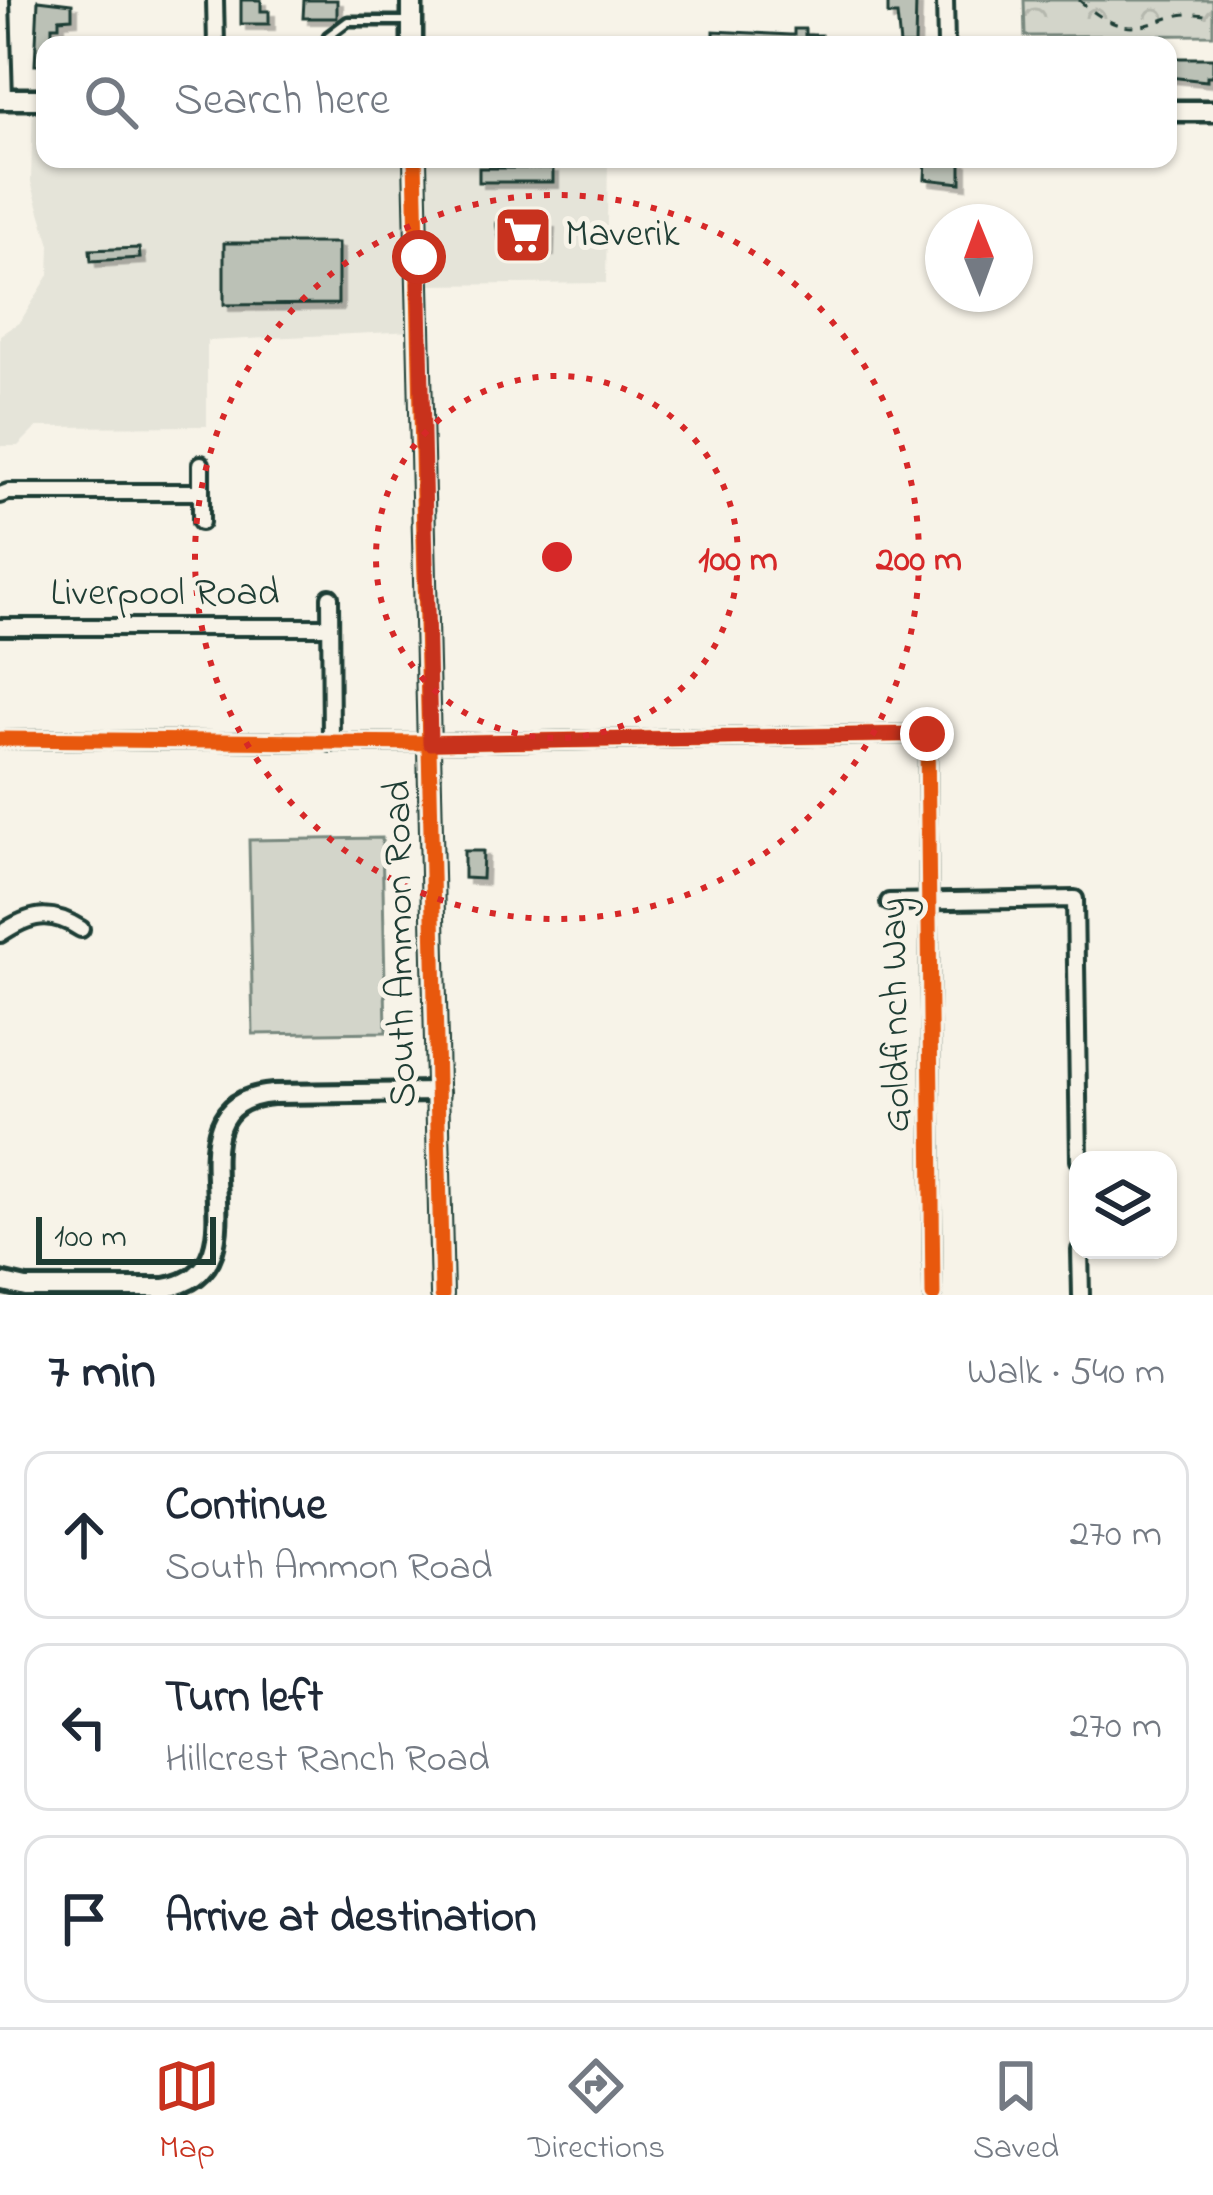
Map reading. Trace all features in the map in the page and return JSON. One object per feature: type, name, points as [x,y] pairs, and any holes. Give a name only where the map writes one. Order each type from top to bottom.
[{"type":"main road","points":[[412,0],[412,36]]},
{"type":"main road","points":[[2,99],[36,99]]},
{"type":"main road","points":[[1177,111],[1213,111]]},
{"type":"street","points":[[1,0],[2,99]]},
{"type":"street","points":[[215,0],[216,36]]},
{"type":"street","points":[[945,0],[946,36]]},
{"type":"street","name":"South Ammon Road","points":[[416,168],[442,1295]]},
{"type":"street","points":[[201,464],[201,522]]},
{"type":"street","points":[[0,495],[200,492]]},
{"type":"street","points":[[330,597],[331,743]]},
{"type":"street","name":"Liverpool Road","points":[[0,626],[330,627]]},
{"type":"street","name":"Goldfinch Way","points":[[430,743],[927,734],[933,1295]]},
{"type":"street","points":[[0,739],[430,743]]},
{"type":"street","points":[[889,902],[1075,899],[1079,1151]]},
{"type":"street","points":[[0,934],[44,914],[64,918],[81,929]]},
{"type":"street","points":[[0,1282],[26,1288],[165,1288],[184,1283],[206,1268],[216,1247],[216,1141],[224,1119],[237,1105],[274,1094],[438,1092]]},
{"type":"street","points":[[1081,1259],[1081,1295]]},
{"type":"lane","points":[[328,36],[348,21],[412,21]]},
{"type":"path","points":[[1079,0],[1104,23],[1125,26],[1159,22],[1179,12],[1198,11],[1213,17]]},
{"type":"shaded area","points":[[33,99],[36,168],[608,168],[606,283],[421,285],[415,331],[207,341],[207,426],[37,427],[18,446],[0,446],[0,335],[20,322],[49,275],[50,245],[31,182]]},
{"type":"green space","points":[[1024,0],[1213,0],[1213,35],[1025,36]]},
{"type":"green space","points":[[382,838],[386,1032],[253,1034],[249,840]]},
{"type":"building","points":[[38,0],[72,4],[72,18],[59,19],[59,26],[52,26],[52,36],[36,36]]},
{"type":"building","points":[[241,0],[261,0],[261,11],[269,11],[269,24],[241,24]]},
{"type":"building","points":[[304,0],[337,0],[337,18],[303,18]]},
{"type":"building","points":[[888,1],[916,1],[915,36],[899,36],[897,15],[888,15]]},
{"type":"building","points":[[794,29],[805,29],[805,35],[821,36],[714,36],[714,31],[794,35]]},
{"type":"building","points":[[1177,58],[1213,58],[1213,76],[1207,76],[1207,81],[1177,78]]},
{"type":"building","points":[[479,168],[553,168],[553,182],[479,182]]},
{"type":"building","points":[[926,168],[961,168],[961,183],[925,179]]},
{"type":"building","points":[[496,223],[549,223],[548,250],[501,250]]},
{"type":"building","points":[[224,243],[338,243],[338,304],[224,305]]},
{"type":"building","points":[[139,248],[140,258],[91,261],[90,250]]},
{"type":"building","points":[[464,851],[483,851],[482,879],[464,878]]},
{"type":"cycle path","points":[[415,168],[442,1295]]},
{"type":"cycle path","points":[[0,739],[430,743],[927,734],[933,1295]]},
{"type":"place","name":"Maverik","points":[[523,235]]},
{"type":"route","points":[[419,257],[430,743],[927,734]]}]
